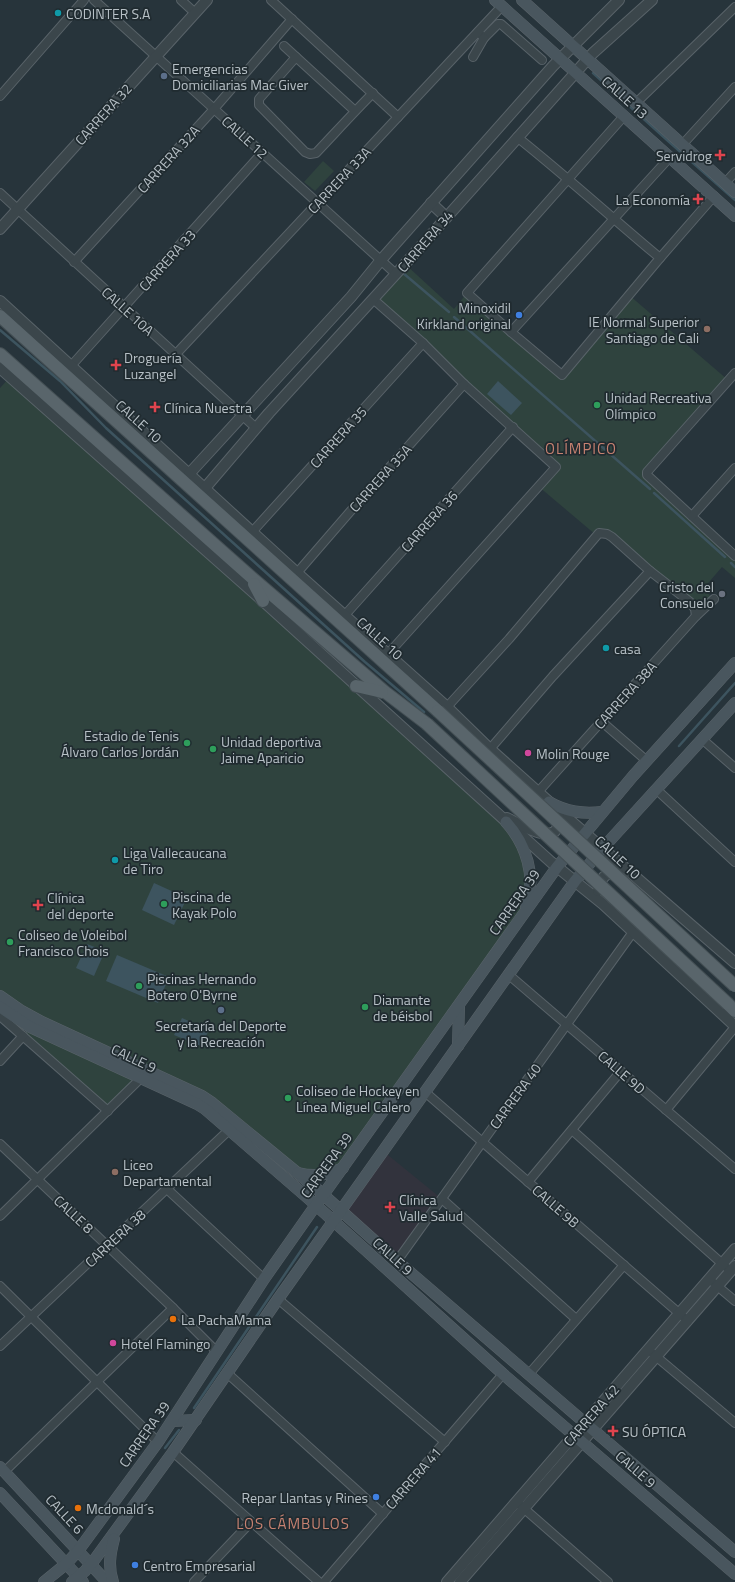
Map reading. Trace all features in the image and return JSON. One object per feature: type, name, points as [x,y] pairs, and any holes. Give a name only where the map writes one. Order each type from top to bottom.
[{"type":"main road","name":"CALLE 13","points":[[522,0],[735,192]]},
{"type":"main road","name":"CALLE 13","points":[[499,3],[735,216]]},
{"type":"main road","name":"CALLE 10","points":[[3,309],[417,692],[441,706],[735,986]]},
{"type":"main road","points":[[0,354],[251,577],[385,692],[427,724],[732,1008]]},
{"type":"main road","points":[[18,371],[19,386],[33,384]]},
{"type":"main road","points":[[251,577],[263,601]]},
{"type":"main road","points":[[392,658],[408,683]]},
{"type":"main road","name":"CARRERA 39","points":[[44,1582],[66,1564],[78,1551],[158,1442],[264,1279],[557,867],[602,812],[735,663]]},
{"type":"main road","points":[[356,686],[385,692]]},
{"type":"main road","points":[[0,1493],[66,1564],[78,1580],[120,1526],[196,1420],[278,1299],[575,881],[602,849],[735,703]]},
{"type":"main road","points":[[553,806],[572,812],[585,814],[602,812]]},
{"type":"main road","points":[[506,822],[515,832],[522,844],[530,870],[529,899],[523,915]]},
{"type":"main road","points":[[568,854],[580,846],[588,844],[602,849]]},
{"type":"main road","name":"CALLE 9","points":[[0,996],[31,1016],[65,1033],[202,1096],[324,1195],[397,1261],[735,1552]]},
{"type":"main road","points":[[458,1046],[459,1006]]},
{"type":"main road","name":"CALLE 9","points":[[0,1007],[30,1027],[197,1104],[229,1130],[503,1374],[661,1512],[735,1574]]},
{"type":"main road","points":[[65,1033],[68,1045]]},
{"type":"main road","points":[[295,1172],[320,1176],[332,1173],[344,1167]]},
{"type":"main road","points":[[172,1421],[196,1420]]},
{"type":"main road","name":"CALLE 6","points":[[2,1469],[107,1582]]},
{"type":"main road","points":[[652,1481],[661,1512]]},
{"type":"main road","points":[[674,1522],[704,1525]]},
{"type":"main road","points":[[113,1582],[110,1565],[110,1551],[120,1526]]},
{"type":"street","points":[[0,96],[84,0]]},
{"type":"street","name":"CALLE 12","points":[[94,0],[396,274]]},
{"type":"street","points":[[181,0],[195,13]]},
{"type":"street","name":"CARRERA 32","points":[[0,229],[207,0]]},
{"type":"street","points":[[271,0],[398,117]]},
{"type":"street","name":"CARRERA 34","points":[[189,474],[351,297],[381,260],[560,59],[619,0]]},
{"type":"street","name":"CARRERA 34","points":[[205,488],[256,428],[396,274],[575,72],[652,0]]},
{"type":"street","name":"CARRERA 33A","points":[[176,354],[398,117],[481,35],[499,3]]},
{"type":"street","points":[[636,103],[735,7]]},
{"type":"street","name":"CARRERA 32A","points":[[74,262],[214,109],[292,19]]},
{"type":"street","points":[[473,57],[481,35],[500,24],[542,60]]},
{"type":"street","points":[[284,46],[355,111]]},
{"type":"street","points":[[296,57],[259,98],[258,102],[259,105],[305,152],[310,154],[316,153],[372,93]]},
{"type":"street","points":[[682,144],[735,87]]},
{"type":"street","points":[[624,116],[467,293],[562,375],[714,196]]},
{"type":"street","points":[[517,136],[569,178],[613,219],[660,258]]},
{"type":"street","name":"CARRERA 33","points":[[71,366],[262,153]]},
{"type":"street","points":[[511,332],[670,157]]},
{"type":"street","points":[[725,183],[735,172]]},
{"type":"street","name":"CALLE 10A","points":[[0,193],[256,428]]},
{"type":"street","points":[[431,204],[446,217]]},
{"type":"street","points":[[373,299],[556,467],[392,658]]},
{"type":"street","name":"CALLE 10","points":[[3,309],[71,366],[392,658],[441,706],[553,806],[633,876],[734,960]]},
{"type":"street","name":"CARRERA 35","points":[[253,531],[423,344]]},
{"type":"street","points":[[0,368],[263,601],[506,822],[557,867],[604,904],[735,1027],[666,1110]]},
{"type":"street","points":[[735,373],[647,472],[649,478],[735,556]]},
{"type":"street","name":"CARRERA 35A","points":[[297,572],[361,498],[464,384]]},
{"type":"street","name":"CARRERA 36","points":[[345,615],[513,426]]},
{"type":"street","points":[[692,516],[735,468]]},
{"type":"street","points":[[441,706],[509,639],[596,535],[603,533],[612,537],[690,602],[695,609],[696,616]]},
{"type":"street","points":[[490,749],[553,676],[650,570]]},
{"type":"street","name":"CARRERA 38A","points":[[538,792],[696,616],[714,599]]},
{"type":"street","points":[[601,721],[647,761]]},
{"type":"street","points":[[702,739],[735,768]]},
{"type":"street","points":[[657,790],[735,862]]},
{"type":"street","points":[[496,813],[537,832],[548,834],[554,832],[558,828],[559,819],[553,806]]},
{"type":"street","points":[[604,904],[600,899],[598,892],[599,884],[602,878],[608,873],[615,871],[623,871],[633,876]]},
{"type":"street","name":"CARRERA 40","points":[[397,1261],[633,932]]},
{"type":"street","name":"CALLE 9D","points":[[509,975],[735,1169]]},
{"type":"street","points":[[0,1016],[108,1111]]},
{"type":"street","points":[[0,1061],[23,1036]]},
{"type":"street","points":[[528,1182],[622,1071]]},
{"type":"street","points":[[0,1216],[141,1078]]},
{"type":"street","name":"CALLE 9B","points":[[425,1092],[688,1320]]},
{"type":"street","name":"CARRERA 38","points":[[0,1346],[229,1130]]},
{"type":"street","points":[[572,1130],[722,1264],[733,1269]]},
{"type":"street","name":"CALLE 8","points":[[0,1144],[173,1308],[217,1352]]},
{"type":"street","points":[[167,1189],[264,1279]]},
{"type":"street","points":[[442,1199],[576,1319]]},
{"type":"street","name":"CARRERA 42","points":[[589,1426],[648,1350],[735,1249]]},
{"type":"street","points":[[528,1374],[624,1265]]},
{"type":"street","name":"CARRERA 42","points":[[455,1580],[578,1438],[656,1357],[733,1269]]},
{"type":"street","points":[[710,1279],[735,1301]]},
{"type":"street","points":[[0,1286],[158,1442]]},
{"type":"street","points":[[278,1299],[445,1442]]},
{"type":"street","points":[[2,1469],[97,1382],[173,1308]]},
{"type":"street","points":[[648,1350],[735,1422]]},
{"type":"street","points":[[227,1374],[383,1514]]},
{"type":"street","name":"CARRERA 41","points":[[324,1582],[503,1374]]},
{"type":"street","points":[[173,1452],[319,1582]]},
{"type":"street","points":[[520,1505],[608,1582]]},
{"type":"street","points":[[194,1582],[251,1522]]},
{"type":"shaded area","name":"Clínica Valle Salud","points":[[383,1151],[442,1199],[397,1261],[341,1211]]},
{"type":"green space","points":[[323,161],[334,171],[315,191],[304,182]]},
{"type":"green space","name":"Unidad Recreativa Olímpico","points":[[405,264],[454,309],[467,293],[562,375],[629,295],[728,380],[647,472],[735,556],[735,578],[722,567],[703,589],[714,599],[696,616],[695,609],[612,537],[596,535],[538,486],[556,467],[373,299]]},
{"type":"green space","name":"Unidad deportiva Jaime Aparicio","points":[[10,377],[506,822],[522,844],[529,899],[344,1167],[307,1175],[252,1137],[0,996],[0,388]]},
{"type":"green space","points":[[30,1027],[141,1078],[108,1111],[23,1036]]},
{"type":"water","points":[[498,381],[522,403],[511,415],[487,394]]},
{"type":"water","name":"Piscina de Kayak Polo","points":[[154,883],[187,898],[174,925],[142,910]]},
{"type":"water","points":[[87,944],[105,951],[94,976],[76,968]]},
{"type":"water","points":[[117,955],[169,977],[158,1003],[106,981]]},
{"type":"water","points":[[182,1018],[209,1030],[201,1046],[174,1035]]},
{"type":"waterway","points":[[593,73],[735,200]]},
{"type":"waterway","points":[[403,273],[449,312]]},
{"type":"waterway","points":[[454,317],[650,489]]},
{"type":"waterway","points":[[0,330],[60,381],[106,428],[365,662],[424,712]]},
{"type":"waterway","points":[[654,493],[725,557]]},
{"type":"waterway","points":[[731,563],[735,567]]},
{"type":"waterway","points":[[679,746],[735,683]]},
{"type":"waterway","points":[[194,1408],[317,1227]]},
{"type":"waterway","points":[[165,1448],[179,1430]]},
{"type":"place","name":"CODINTER S.A","points":[[58,13]]},
{"type":"place","name":"Emergencias Domiciliarias Mac Giver","points":[[164,76]]},
{"type":"place","name":"Servidrog","points":[[720,155]]},
{"type":"place","name":"La Economía","points":[[698,199]]},
{"type":"place","name":"Minoxidil Kirkland original","points":[[519,315]]},
{"type":"place","name":"IE Normal Superior Santiago de Cali","points":[[707,329]]},
{"type":"place","name":"Droguería Luzangel","points":[[116,365]]},
{"type":"place","name":"Unidad Recreativa Olímpico","points":[[597,405]]},
{"type":"place","name":"Clínica Nuestra","points":[[155,407]]},
{"type":"place","name":"Cristo del Consuelo","points":[[722,594]]},
{"type":"place","name":"casa","points":[[606,648]]},
{"type":"place","name":"Estadio de Tenis Álvaro Carlos Jordán","points":[[187,743]]},
{"type":"place","name":"Unidad deportiva Jaime Aparicio","points":[[213,749]]},
{"type":"place","name":"Molin Rouge","points":[[528,753]]},
{"type":"place","name":"Liga Vallecaucana de Tiro","points":[[115,860]]},
{"type":"place","name":"Piscina de Kayak Polo","points":[[164,904]]},
{"type":"place","name":"Clínica del deporte","points":[[38,905]]},
{"type":"place","name":"Coliseo de Voleibol Francisco Chois","points":[[10,942]]},
{"type":"place","name":"Piscinas Hernando Botero O'Byrne","points":[[139,986]]},
{"type":"place","name":"Diamante de béisbol","points":[[365,1007]]},
{"type":"place","name":"Secretaría del Deporte y la Recreación","points":[[221,1010]]},
{"type":"place","name":"Coliseo de Hockey en Línea Miguel Calero","points":[[288,1098]]},
{"type":"place","name":"Liceo Departamental","points":[[115,1172]]},
{"type":"place","name":"Clínica Valle Salud","points":[[390,1207]]},
{"type":"place","name":"La PachaMama","points":[[173,1319]]},
{"type":"place","name":"Hotel Flamingo","points":[[113,1343]]},
{"type":"place","name":"SU ÓPTICA","points":[[613,1431]]},
{"type":"place","name":"Repar Llantas y Rines","points":[[376,1497]]},
{"type":"place","name":"Mcdonald´s","points":[[78,1508]]},
{"type":"place","name":"Centro Empresarial","points":[[135,1565]]},
{"type":"district","name":"OLÍMPICO","points":[[581,448]]},
{"type":"district","name":"LOS CÁMBULOS","points":[[293,1523]]}]
